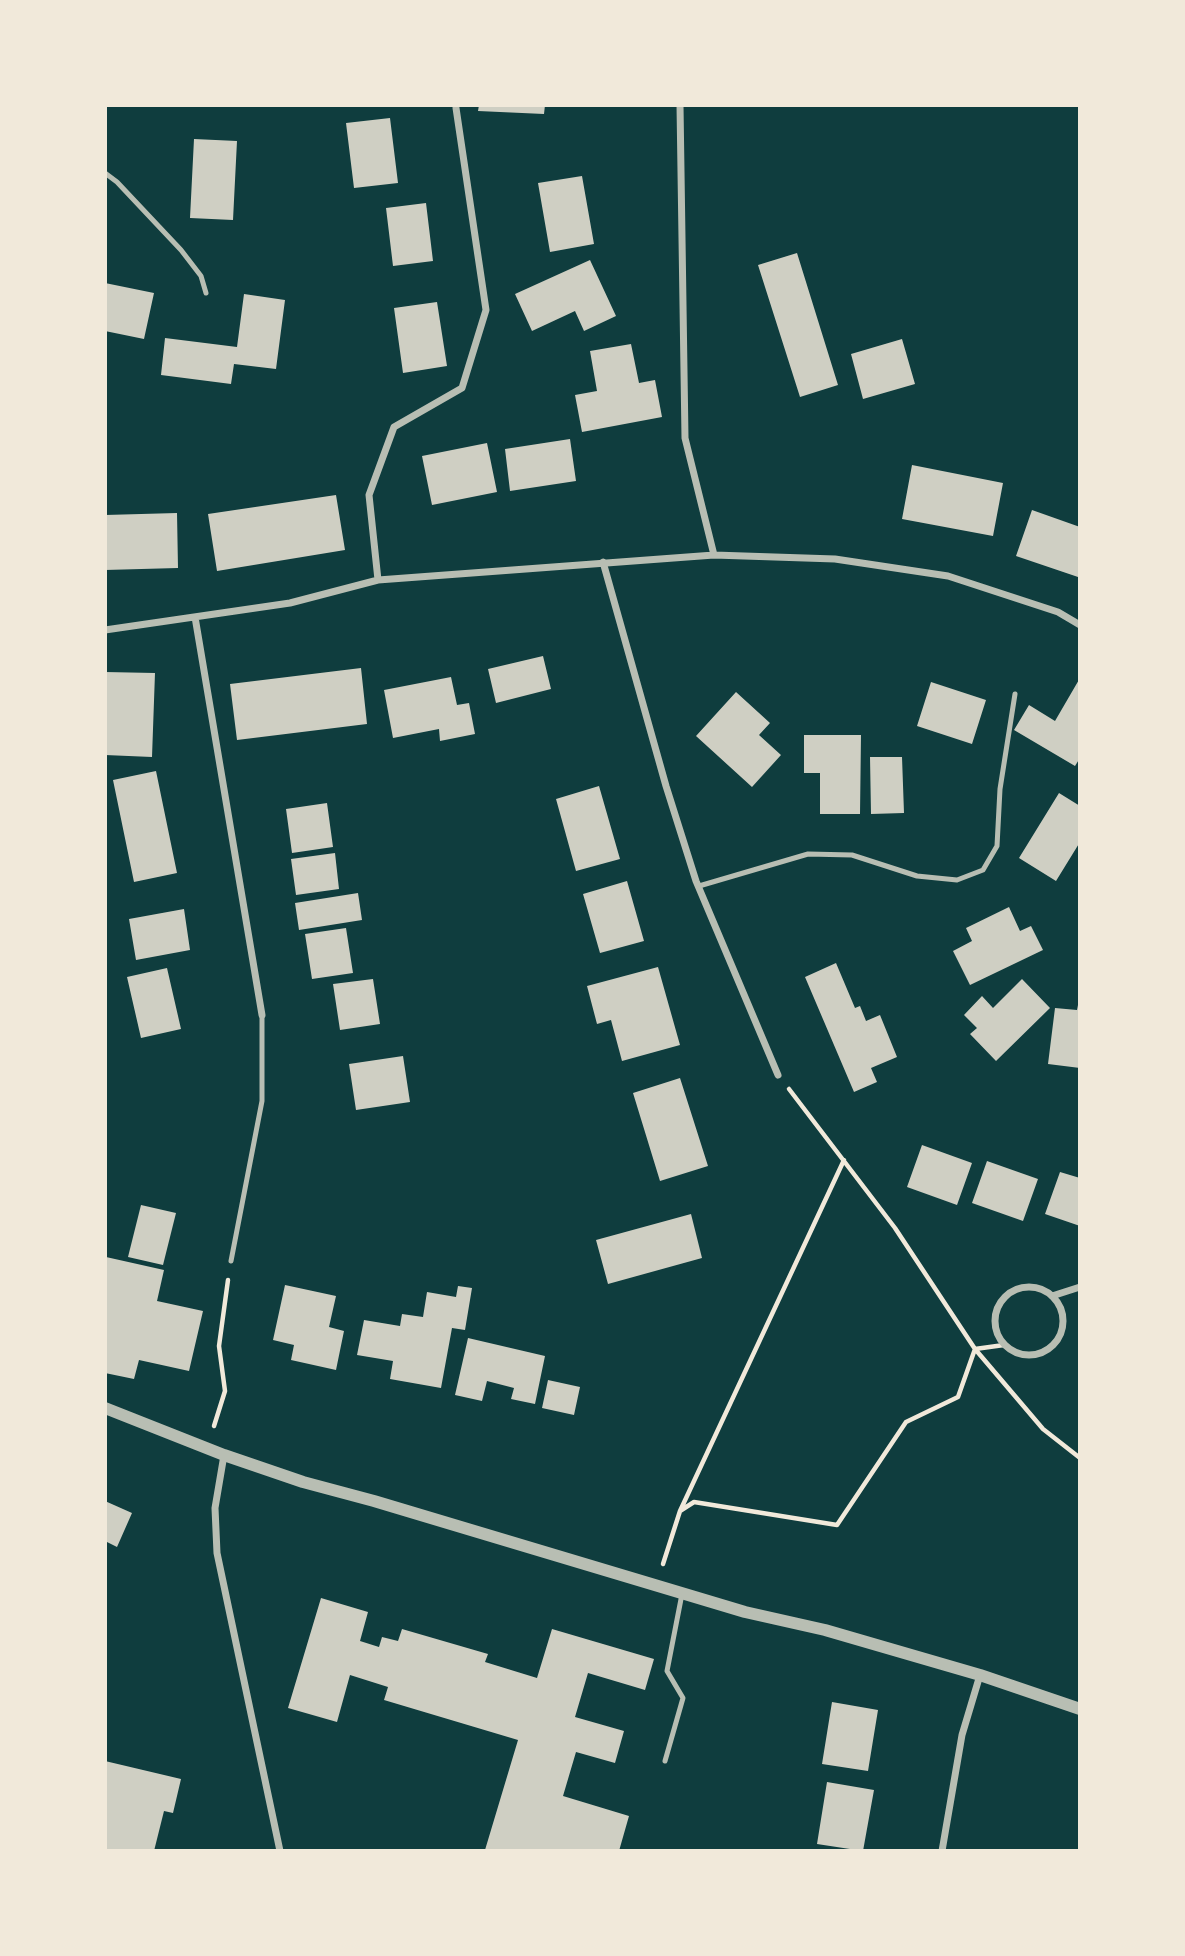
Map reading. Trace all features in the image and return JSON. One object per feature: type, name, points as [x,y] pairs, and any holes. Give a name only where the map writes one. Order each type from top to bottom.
[{"type":"street","points":[[680,105],[685,438],[714,555]]},
{"type":"street","points":[[378,580],[369,495],[394,427],[462,388],[485,310],[455,107]]},
{"type":"street","points":[[105,630],[290,603],[378,580],[714,555],[835,558],[948,576],[1058,612],[1080,625]]},
{"type":"street","points":[[603,562],[666,786],[699,886],[778,1075]]},
{"type":"street","points":[[195,617],[262,1015]]},
{"type":"street","points":[[1031,1287],[1052,1296],[1063,1316],[1059,1337],[1053,1346],[1033,1356],[1023,1356],[1004,1345],[994,1324],[995,1312],[1009,1293],[1031,1287]]},
{"type":"street","points":[[1052,1296],[1080,1287]]},
{"type":"street","points":[[105,1408],[224,1455],[303,1482],[460,1526],[682,1594],[825,1630],[979,1675],[1080,1709]]},
{"type":"street","points":[[224,1455],[215,1508],[217,1553],[280,1851]]},
{"type":"street","points":[[942,1851],[962,1735],[979,1675]]},
{"type":"lane","points":[[105,173],[117,182],[181,250],[201,276],[206,293]]},
{"type":"lane","points":[[699,886],[807,854],[852,855],[918,876],[957,880],[983,870],[997,846],[1000,789],[1015,694]]},
{"type":"lane","points":[[231,1261],[262,1101],[262,1015]]},
{"type":"lane","points":[[665,1761],[683,1698],[667,1671],[682,1594]]},
{"type":"path","points":[[778,1075],[895,1228],[975,1349],[1043,1429],[1080,1458]]},
{"type":"path","points":[[661,1570],[680,1511],[844,1160]]},
{"type":"path","points":[[206,1448],[225,1391],[219,1346],[231,1261]]},
{"type":"path","points":[[975,1349],[1004,1345]]},
{"type":"path","points":[[680,1511],[694,1502],[837,1525],[906,1422],[958,1397],[975,1349]]},
{"type":"building","points":[[479,105],[545,105],[544,114],[478,111]]},
{"type":"building","points":[[390,118],[398,183],[354,188],[346,123]]},
{"type":"building","points":[[194,139],[237,141],[233,220],[190,218]]},
{"type":"building","points":[[582,176],[594,244],[550,252],[538,183]]},
{"type":"building","points":[[426,203],[433,261],[393,266],[386,208]]},
{"type":"building","points":[[797,253],[838,385],[800,397],[758,265]]},
{"type":"building","points":[[590,260],[616,316],[584,331],[575,311],[532,331],[515,294]]},
{"type":"building","points":[[105,283],[154,293],[144,339],[105,331]]},
{"type":"building","points":[[244,294],[285,300],[276,369],[234,364],[231,384],[161,375],[165,338],[237,347]]},
{"type":"building","points":[[437,302],[447,366],[403,373],[394,308]]},
{"type":"building","points":[[902,339],[915,384],[863,399],[851,354]]},
{"type":"building","points":[[631,344],[639,383],[655,380],[662,417],[582,432],[575,395],[597,391],[590,351]]},
{"type":"building","points":[[570,439],[576,481],[510,491],[505,449]]},
{"type":"building","points":[[487,443],[497,492],[432,505],[422,456]]},
{"type":"building","points":[[912,465],[1003,483],[993,536],[902,519]]},
{"type":"building","points":[[336,495],[345,550],[217,571],[208,514]]},
{"type":"building","points":[[1032,510],[1080,527],[1078,577],[1016,556]]},
{"type":"building","points":[[177,513],[178,568],[105,570],[105,515]]},
{"type":"building","points":[[543,656],[551,689],[496,703],[488,669]]},
{"type":"building","points":[[361,668],[367,724],[237,740],[230,684]]},
{"type":"building","points":[[105,672],[155,673],[152,757],[105,755]]},
{"type":"building","points":[[451,677],[457,705],[469,703],[475,734],[440,741],[439,729],[393,738],[384,690]]},
{"type":"building","points":[[1080,678],[1080,758],[1075,766],[1014,730],[1029,705],[1055,721]]},
{"type":"building","points":[[931,682],[986,700],[972,744],[917,726]]},
{"type":"building","points":[[736,692],[770,723],[759,735],[781,755],[752,787],[696,736]]},
{"type":"building","points":[[804,735],[861,735],[860,814],[820,814],[820,773],[804,773]]},
{"type":"building","points":[[870,757],[902,757],[904,813],[871,814]]},
{"type":"building","points":[[156,771],[177,873],[134,882],[113,780]]},
{"type":"building","points":[[599,786],[620,859],[576,871],[556,799]]},
{"type":"building","points":[[1059,793],[1080,806],[1080,842],[1056,881],[1019,858]]},
{"type":"building","points":[[327,803],[333,847],[292,853],[286,809]]},
{"type":"building","points":[[335,853],[339,889],[296,895],[291,859]]},
{"type":"building","points":[[627,881],[644,941],[600,953],[583,894]]},
{"type":"building","points":[[358,893],[362,920],[299,930],[295,903]]},
{"type":"building","points":[[1009,907],[1020,931],[1031,926],[1043,950],[970,985],[953,951],[972,941],[966,928]]},
{"type":"building","points":[[184,909],[190,950],[136,960],[129,919]]},
{"type":"building","points":[[346,928],[353,973],[312,979],[305,934]]},
{"type":"building","points":[[836,963],[855,1008],[860,1006],[866,1021],[880,1015],[897,1057],[871,1068],[877,1082],[854,1092],[805,977]]},
{"type":"building","points":[[658,967],[680,1045],[622,1061],[611,1020],[597,1024],[587,986]]},
{"type":"building","points":[[167,968],[181,1029],[141,1038],[127,977]]},
{"type":"building","points":[[373,979],[380,1024],[340,1030],[333,984]]},
{"type":"building","points":[[1022,979],[1050,1008],[996,1061],[970,1034],[977,1028],[964,1015],[982,996],[993,1008]]},
{"type":"building","points":[[1078,1005],[1080,1068],[1048,1064],[1055,1008],[1077,1010]]},
{"type":"building","points":[[403,1056],[410,1102],[356,1110],[349,1064]]},
{"type":"building","points":[[680,1078],[708,1166],[660,1181],[633,1093]]},
{"type":"building","points":[[922,1145],[972,1163],[957,1205],[907,1187]]},
{"type":"building","points":[[987,1161],[1038,1179],[1023,1221],[972,1203]]},
{"type":"building","points":[[1060,1172],[1080,1178],[1080,1226],[1045,1214]]},
{"type":"building","points":[[141,1205],[176,1213],[163,1265],[128,1257]]},
{"type":"building","points":[[691,1214],[702,1258],[608,1284],[596,1240]]},
{"type":"building","points":[[106,1257],[164,1270],[157,1301],[203,1311],[189,1371],[139,1360],[134,1379],[105,1373]]},
{"type":"building","points":[[285,1285],[336,1296],[329,1327],[344,1331],[336,1370],[291,1360],[294,1345],[273,1340]]},
{"type":"building","points":[[458,1286],[472,1288],[465,1330],[452,1328],[441,1388],[390,1379],[393,1361],[357,1355],[364,1320],[400,1326],[402,1314],[423,1317],[427,1292],[456,1297]]},
{"type":"building","points":[[468,1338],[545,1356],[535,1404],[511,1399],[514,1388],[487,1381],[482,1401],[455,1395]]},
{"type":"building","points":[[548,1380],[580,1387],[574,1415],[542,1408]]},
{"type":"building","points":[[105,1501],[132,1513],[117,1547],[105,1541]]},
{"type":"building","points":[[321,1598],[368,1612],[360,1641],[379,1647],[382,1637],[398,1641],[402,1629],[488,1654],[485,1662],[537,1678],[552,1629],[654,1659],[645,1690],[588,1673],[575,1717],[624,1731],[615,1763],[576,1752],[563,1796],[629,1816],[619,1851],[485,1850],[518,1740],[384,1700],[388,1687],[350,1675],[337,1722],[288,1708]]},
{"type":"building","points":[[832,1702],[878,1710],[868,1771],[822,1764]]},
{"type":"building","points":[[105,1761],[181,1779],[173,1813],[164,1811],[154,1851],[105,1851]]},
{"type":"building","points":[[827,1782],[874,1790],[863,1851],[817,1844]]}]
